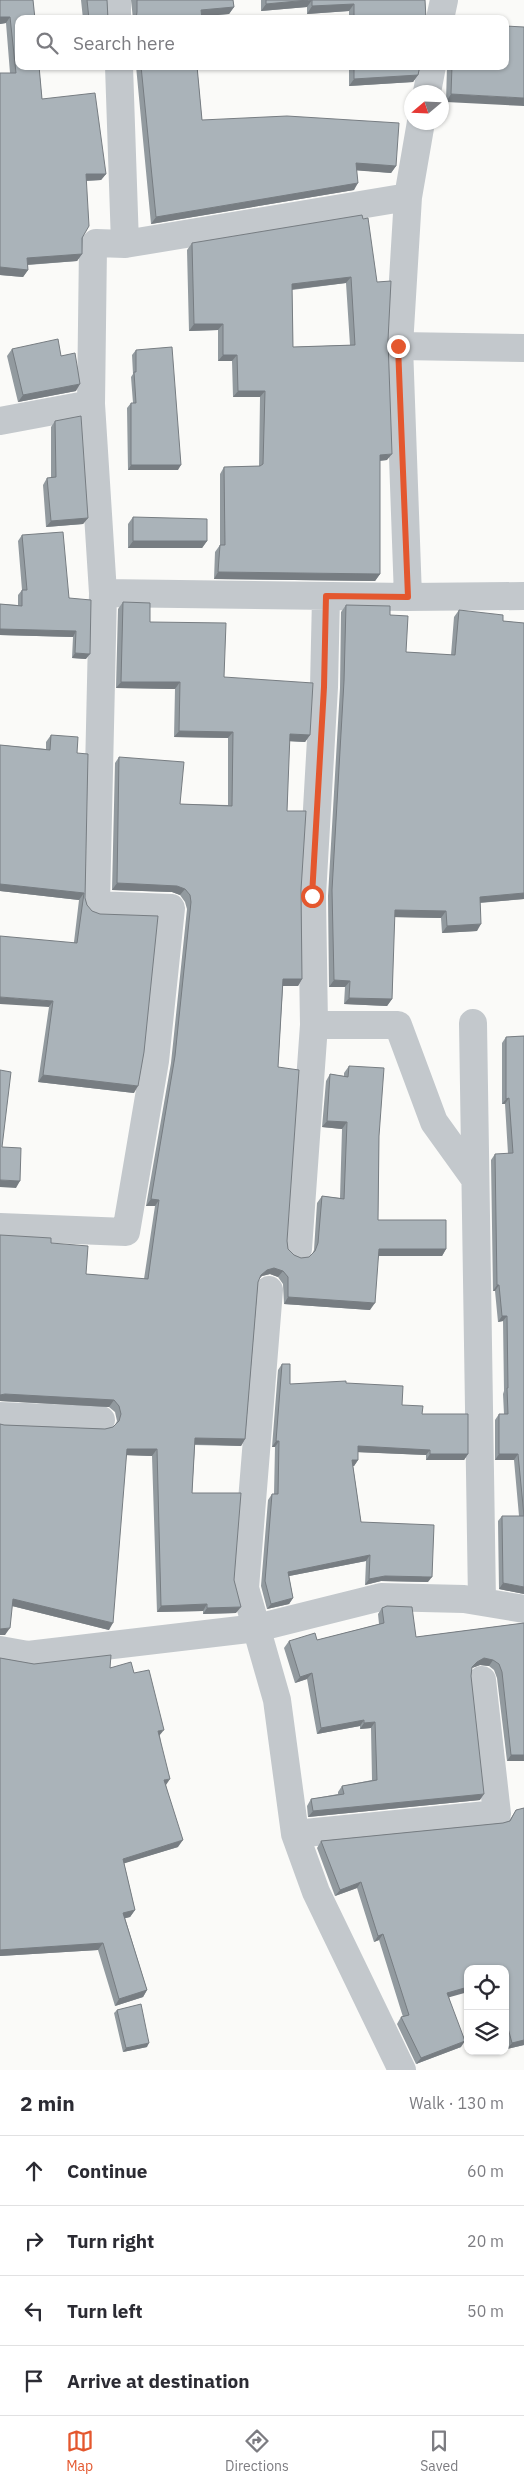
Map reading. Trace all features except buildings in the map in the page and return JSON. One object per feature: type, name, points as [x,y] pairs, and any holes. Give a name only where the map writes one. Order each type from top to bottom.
[{"type":"street","points":[[117,0],[117,15]]},
{"type":"street","points":[[441,15],[444,0]]},
{"type":"street","points":[[119,70],[125,244]]},
{"type":"street","points":[[428,85],[431,70]]},
{"type":"street","points":[[408,597],[398,346],[408,197],[420,130]]},
{"type":"street","points":[[0,1228],[126,1232],[155,1061],[171,908],[96,905],[103,593],[91,404],[94,246],[96,243],[125,244],[408,197]]},
{"type":"street","points":[[398,346],[524,348]]},
{"type":"street","points":[[0,421],[91,404]]},
{"type":"street","points":[[103,593],[408,597],[524,596]]},
{"type":"street","points":[[298,1249],[314,1025],[312,896],[324,687],[326,596]]},
{"type":"street","points":[[472,1023],[482,1601]]},
{"type":"street","points":[[314,1025],[398,1025],[434,1122],[475,1179]]},
{"type":"street","points":[[269,1290],[245,1588],[277,1700],[295,1834],[316,1892],[402,2070]]},
{"type":"street","points":[[0,1416],[101,1420]]},
{"type":"street","points":[[0,1650],[28,1655],[257,1628],[381,1597],[482,1601],[524,1609]]},
{"type":"street","points":[[295,1834],[497,1814],[482,1680]]},
{"type":"route","points":[[312,896],[324,687],[326,596],[408,597],[398,346]]}]
